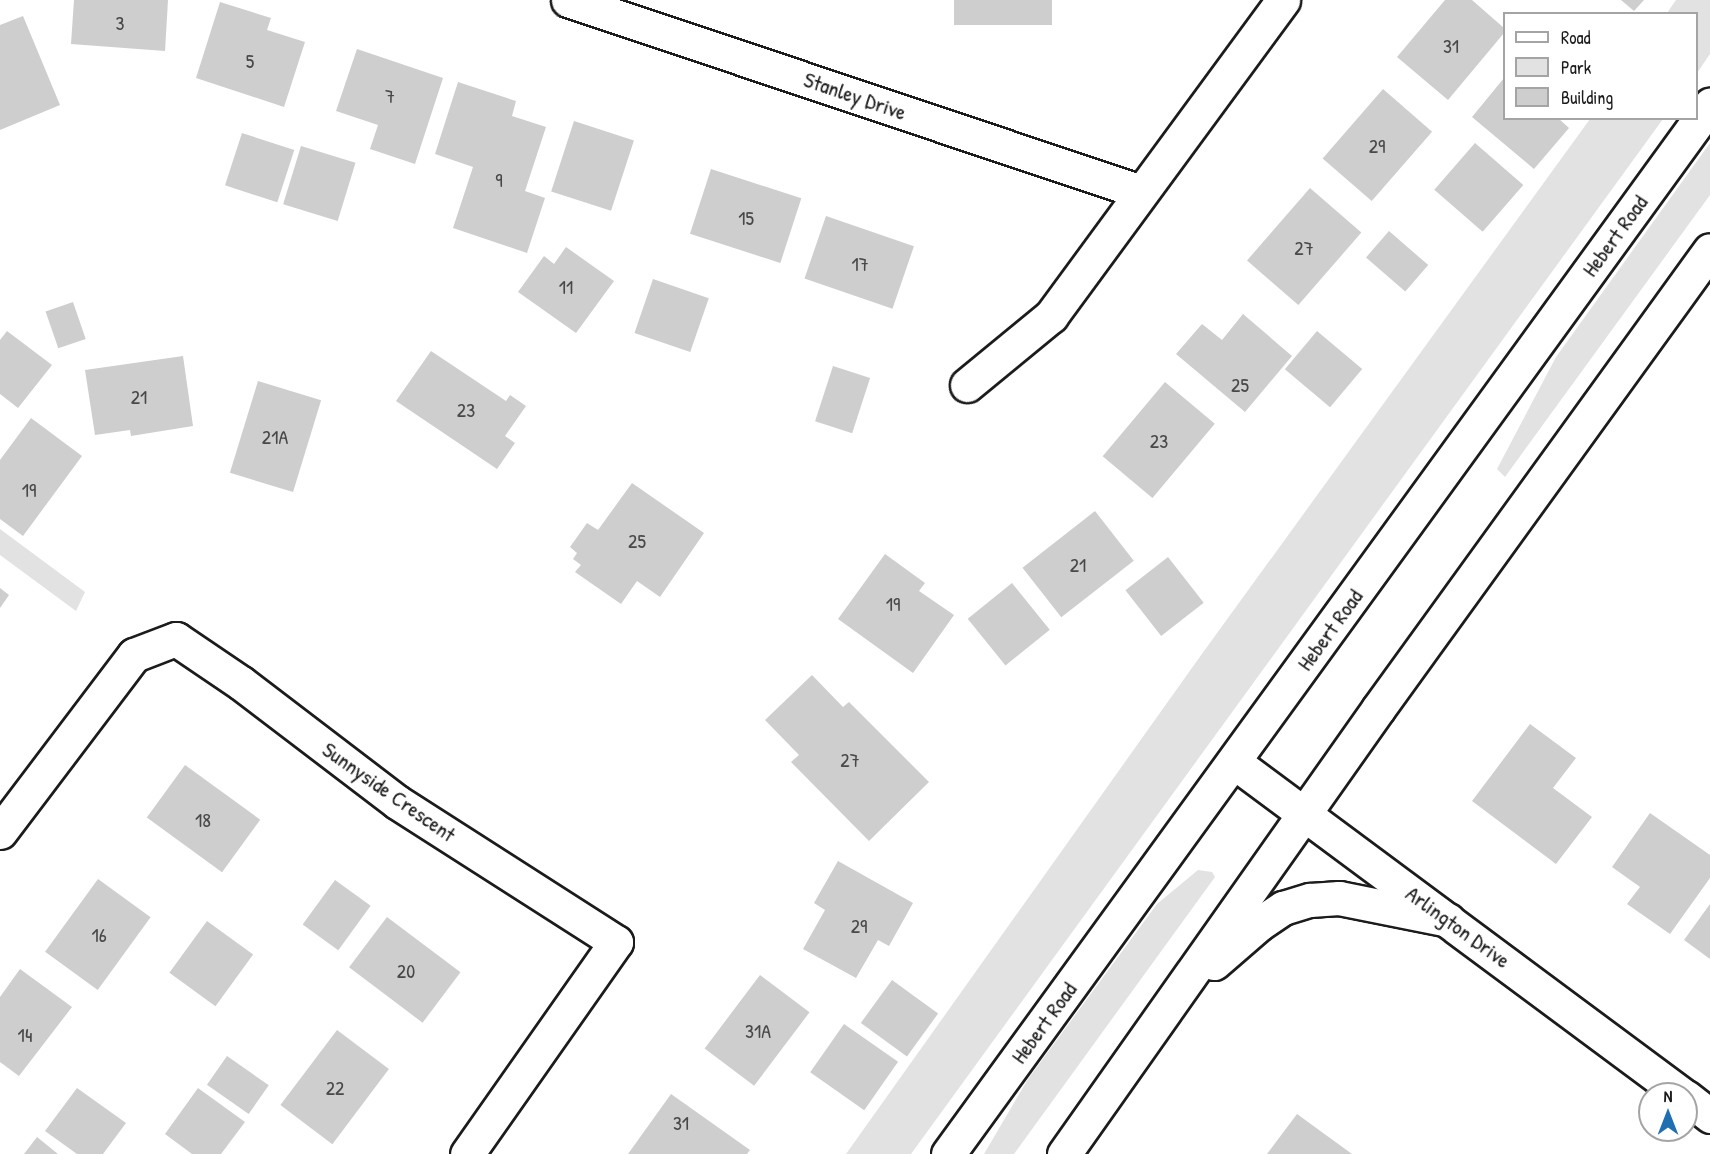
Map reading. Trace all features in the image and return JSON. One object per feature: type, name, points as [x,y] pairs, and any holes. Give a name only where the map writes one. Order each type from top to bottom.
[{"type":"street","name":"Stanley Drive","points":[[568,0],[1141,192]]},
{"type":"street","points":[[967,385],[1051,316],[1283,0]]},
{"type":"street","name":"Hebert Road","points":[[948,1154],[1710,105]]},
{"type":"street","points":[[1064,1154],[1304,813],[1710,250]]},
{"type":"street","name":"Sunnyside Crescent","points":[[0,832],[134,655],[176,639],[241,683],[397,802],[616,942],[467,1154]]},
{"type":"street","name":"Arlington Drive","points":[[1234,762],[1666,1082]]},
{"type":"street","points":[[1174,998],[1259,924],[1283,908],[1310,900],[1339,898],[1448,920]]},
{"type":"street","points":[[1698,1106],[1710,1116]]},
{"type":"green space","points":[[1676,0],[1710,0],[1710,54],[1698,72],[1698,12],[1668,12]]},
{"type":"green space","points":[[1589,120],[1662,120],[911,1154],[846,1154],[1199,658]]},
{"type":"green space","points":[[1710,143],[1710,195],[1505,477],[1497,469],[1556,357]]},
{"type":"green space","points":[[0,529],[85,592],[76,611],[0,555]]},
{"type":"green space","points":[[1198,870],[1212,872],[1215,877],[1014,1154],[984,1154],[1028,1079],[1157,904]]},
{"type":"building","points":[[74,0],[168,0],[165,51],[71,44]]},
{"type":"building","points":[[954,0],[1052,0],[1052,25],[954,25]]},
{"type":"building","points":[[1445,0],[1472,0],[1503,27],[1503,34],[1448,100],[1397,57]]},
{"type":"building","points":[[1621,0],[1644,0],[1634,11]]},
{"type":"building","points":[[220,2],[271,18],[267,30],[305,42],[284,107],[196,78]]},
{"type":"building","points":[[23,16],[60,105],[0,130],[0,25]]},
{"type":"building","points":[[357,49],[443,78],[415,164],[370,149],[378,125],[336,111]]},
{"type":"building","points":[[1503,79],[1503,120],[1560,120],[1569,128],[1534,169],[1472,117]]},
{"type":"building","points":[[458,82],[516,101],[512,116],[546,127],[525,191],[545,198],[527,253],[453,228],[473,167],[435,154]]},
{"type":"building","points":[[1383,89],[1432,132],[1372,201],[1323,158]]},
{"type":"building","points":[[574,121],[634,140],[611,211],[551,191]]},
{"type":"building","points":[[242,133],[294,150],[277,202],[225,185]]},
{"type":"building","points":[[1475,143],[1523,185],[1483,232],[1434,190]]},
{"type":"building","points":[[301,146],[356,163],[338,221],[283,204]]},
{"type":"building","points":[[711,169],[801,198],[780,263],[690,234]]},
{"type":"building","points":[[1310,188],[1361,233],[1298,305],[1247,260]]},
{"type":"building","points":[[826,216],[914,246],[892,309],[805,278]]},
{"type":"building","points":[[1389,231],[1428,265],[1405,292],[1366,257]]},
{"type":"building","points":[[566,247],[614,281],[576,333],[518,292],[544,256],[554,264]]},
{"type":"building","points":[[653,279],[709,298],[690,352],[634,333]]},
{"type":"building","points":[[73,302],[86,339],[58,348],[46,311]]},
{"type":"building","points":[[1243,314],[1292,356],[1245,412],[1176,354],[1202,324],[1222,340]]},
{"type":"building","points":[[7,331],[52,365],[18,408],[0,394],[0,340]]},
{"type":"building","points":[[1317,331],[1362,369],[1330,407],[1285,369]]},
{"type":"building","points":[[431,351],[506,401],[510,395],[526,406],[505,436],[515,443],[497,469],[396,401]]},
{"type":"building","points":[[183,356],[193,426],[131,436],[130,430],[95,435],[85,370]]},
{"type":"building","points":[[833,366],[870,378],[852,433],[815,421]]},
{"type":"building","points":[[258,381],[321,400],[293,492],[230,473]]},
{"type":"building","points":[[1165,382],[1215,424],[1152,498],[1103,456]]},
{"type":"building","points":[[31,418],[82,456],[23,536],[0,519],[0,460]]},
{"type":"building","points":[[632,483],[704,533],[660,597],[637,581],[621,604],[575,572],[581,565],[573,559],[577,553],[570,547],[587,523],[598,530]]},
{"type":"building","points":[[1095,511],[1134,561],[1061,617],[1023,568]]},
{"type":"building","points":[[885,554],[925,583],[919,591],[954,615],[913,673],[838,619]]},
{"type":"building","points":[[1168,557],[1204,603],[1161,636],[1125,590]]},
{"type":"building","points":[[1012,583],[1050,630],[1005,666],[968,619]]},
{"type":"building","points":[[0,588],[9,595],[0,608]]},
{"type":"building","points":[[812,675],[843,707],[849,702],[929,782],[869,841],[791,762],[799,755],[765,720]]},
{"type":"building","points":[[1530,724],[1576,758],[1553,788],[1592,817],[1556,864],[1472,801]]},
{"type":"building","points":[[185,765],[260,820],[222,872],[147,818]]},
{"type":"building","points":[[1650,813],[1710,855],[1710,878],[1670,934],[1627,904],[1640,887],[1612,867]]},
{"type":"building","points":[[838,861],[913,903],[889,946],[878,940],[856,978],[803,949],[825,910],[814,903]]},
{"type":"building","points":[[98,879],[151,917],[98,990],[45,952]]},
{"type":"building","points":[[335,880],[371,906],[338,950],[303,924]]},
{"type":"building","points":[[1710,904],[1710,959],[1684,940]]},
{"type":"building","points":[[387,917],[460,972],[423,1023],[349,967]]},
{"type":"building","points":[[207,921],[253,955],[215,1006],[169,973]]},
{"type":"building","points":[[20,969],[72,1007],[19,1076],[0,1062],[0,997]]},
{"type":"building","points":[[760,975],[810,1012],[754,1086],[705,1048]]},
{"type":"building","points":[[892,980],[938,1014],[907,1056],[861,1023]]},
{"type":"building","points":[[844,1024],[898,1062],[864,1110],[810,1072]]},
{"type":"building","points":[[337,1030],[389,1069],[332,1144],[280,1105]]},
{"type":"building","points":[[227,1056],[269,1085],[249,1114],[207,1085]]},
{"type":"building","points":[[77,1088],[126,1123],[103,1154],[77,1154],[45,1131]]},
{"type":"building","points":[[198,1088],[245,1122],[221,1154],[192,1154],[165,1134]]},
{"type":"building","points":[[671,1094],[750,1150],[747,1154],[628,1154]]},
{"type":"building","points":[[1297,1114],[1352,1154],[1267,1154]]},
{"type":"building","points":[[37,1137],[58,1154],[24,1154]]}]
